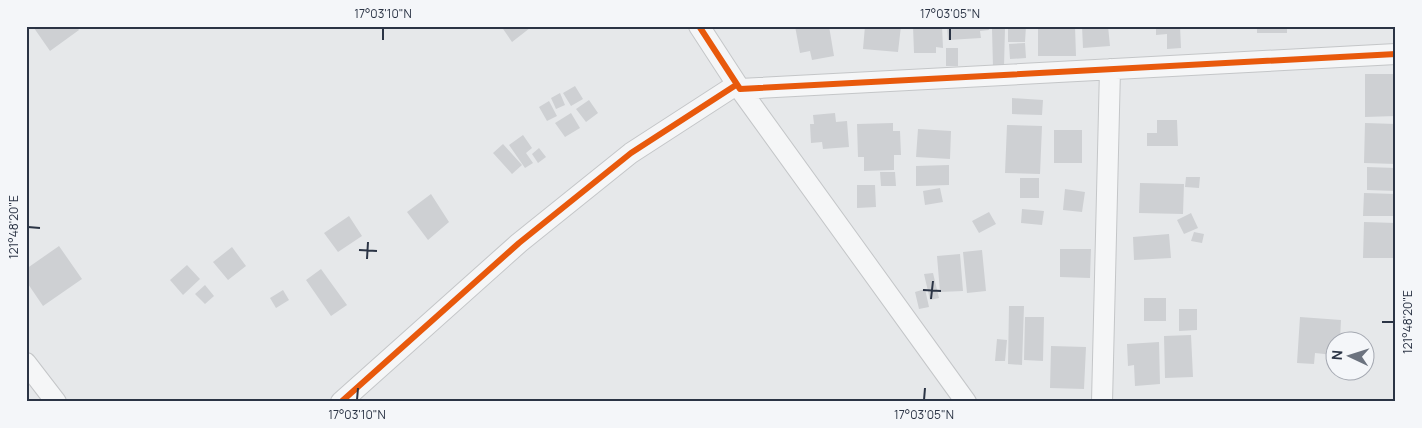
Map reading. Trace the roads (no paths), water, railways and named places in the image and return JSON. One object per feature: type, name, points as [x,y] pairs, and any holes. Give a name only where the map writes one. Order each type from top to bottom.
[{"type":"street","points":[[699,26],[738,87],[966,402]]},
{"type":"street","points":[[341,402],[519,243],[631,153],[738,87],[1396,54]]},
{"type":"street","points":[[1102,402],[1110,69]]},
{"type":"street","points":[[26,363],[56,402]]}]
